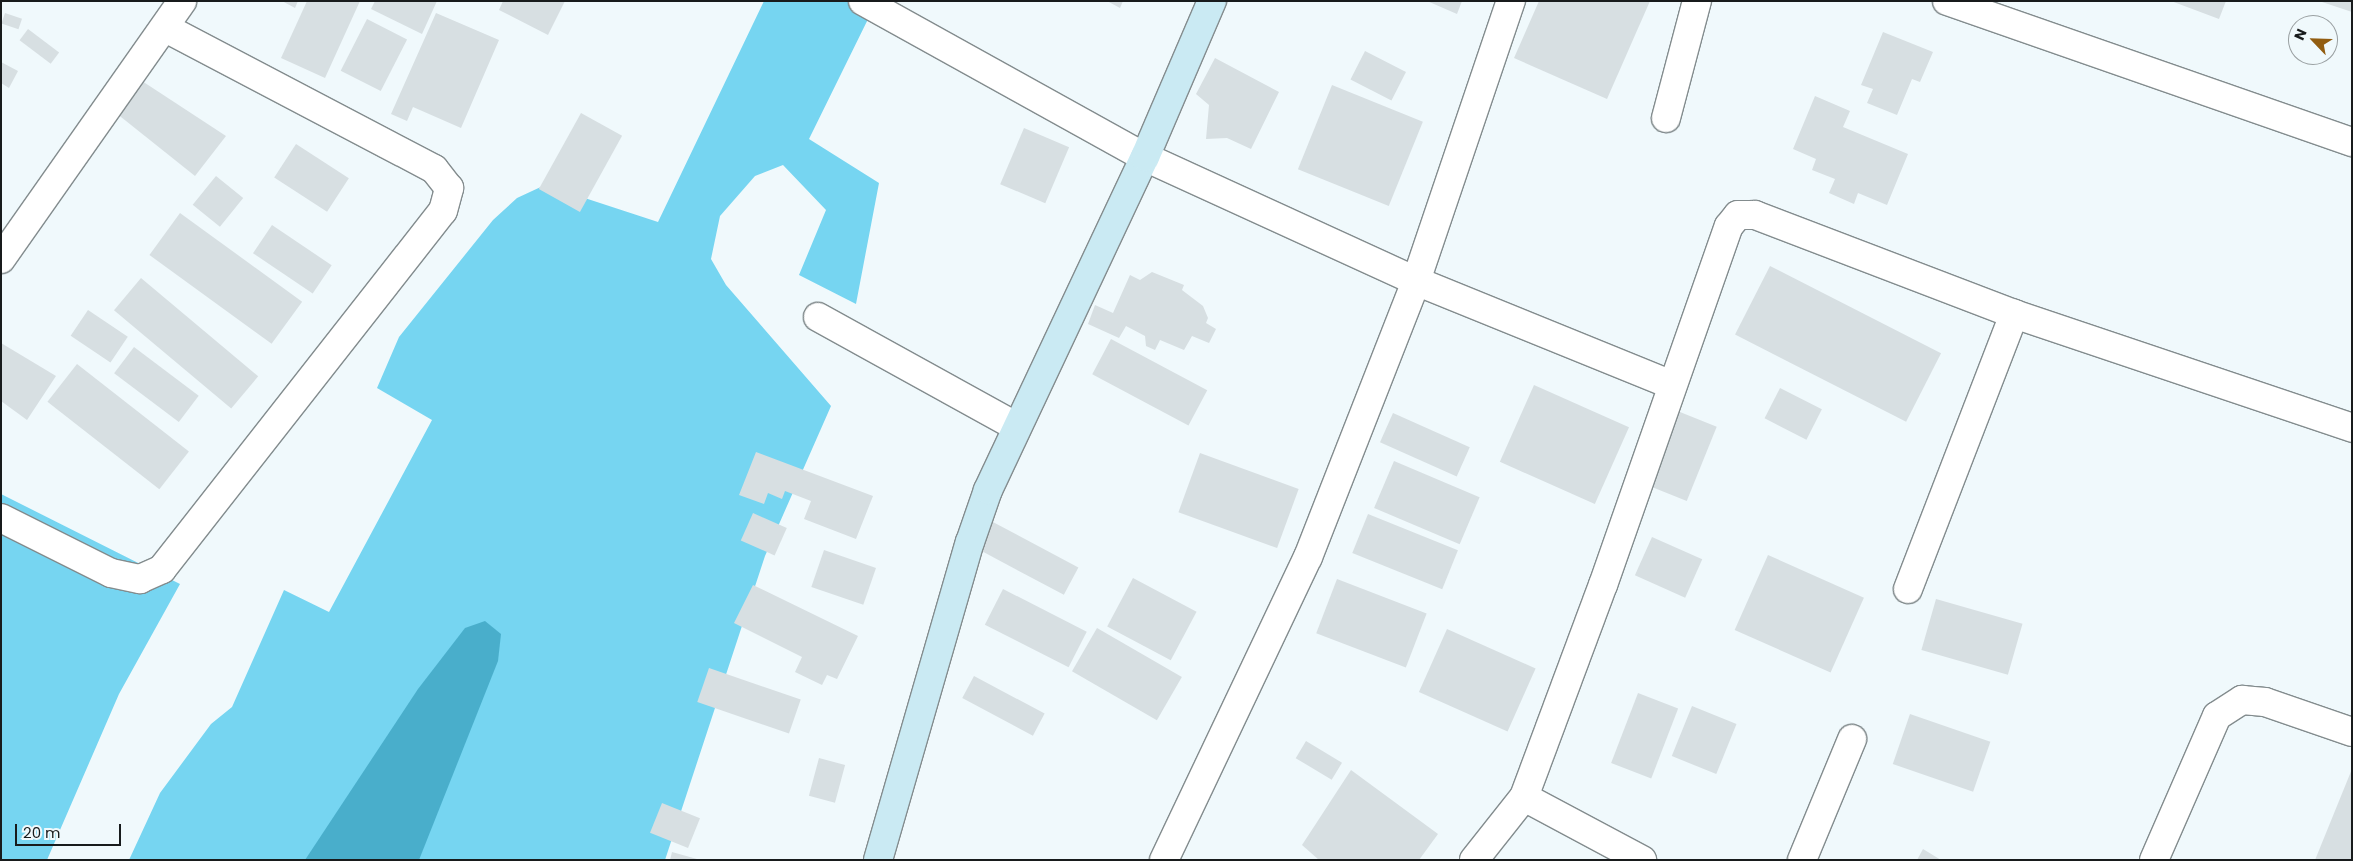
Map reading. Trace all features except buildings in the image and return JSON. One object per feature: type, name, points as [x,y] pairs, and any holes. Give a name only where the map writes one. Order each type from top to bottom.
[{"type":"street","points":[[1,259],[165,28],[182,1]]},
{"type":"street","points":[[863,1],[899,10],[1145,157],[1416,281],[1672,385]]},
{"type":"street","points":[[878,860],[970,542],[988,490],[1145,157],[1212,1]]},
{"type":"street","points":[[1164,860],[1308,557],[1416,281],[1511,1]]},
{"type":"street","points":[[1666,118],[1697,1]]},
{"type":"street","points":[[1947,1],[2352,142]]},
{"type":"street","points":[[1,518],[111,573],[140,578],[162,569],[443,211],[449,188],[434,169],[165,28]]},
{"type":"street","points":[[1474,860],[1524,797],[1603,585],[1729,226],[1738,215],[1755,215],[2014,314],[2352,428]]},
{"type":"street","points":[[1908,589],[2014,314]]},
{"type":"street","points":[[818,317],[1017,427]]},
{"type":"street","points":[[2154,860],[2217,716],[2242,700],[2264,702],[2352,732]]},
{"type":"street","points":[[1802,860],[1852,739]]},
{"type":"street","points":[[1524,797],[1642,860]]},
{"type":"shaded area","points":[[764,1],[852,1],[873,9],[809,139],[879,183],[856,304],[799,275],[826,210],[783,165],[755,176],[720,216],[711,259],[726,285],[831,406],[765,556],[665,860],[129,860],[160,793],[211,724],[232,707],[284,590],[329,612],[432,420],[377,388],[399,337],[493,220],[517,198],[545,185],[658,222]]},
{"type":"shaded area","points":[[1,494],[180,584],[119,694],[47,860],[1,860]]},
{"type":"shaded area","points":[[485,621],[501,634],[498,661],[419,860],[305,860],[418,689],[465,628]]}]
